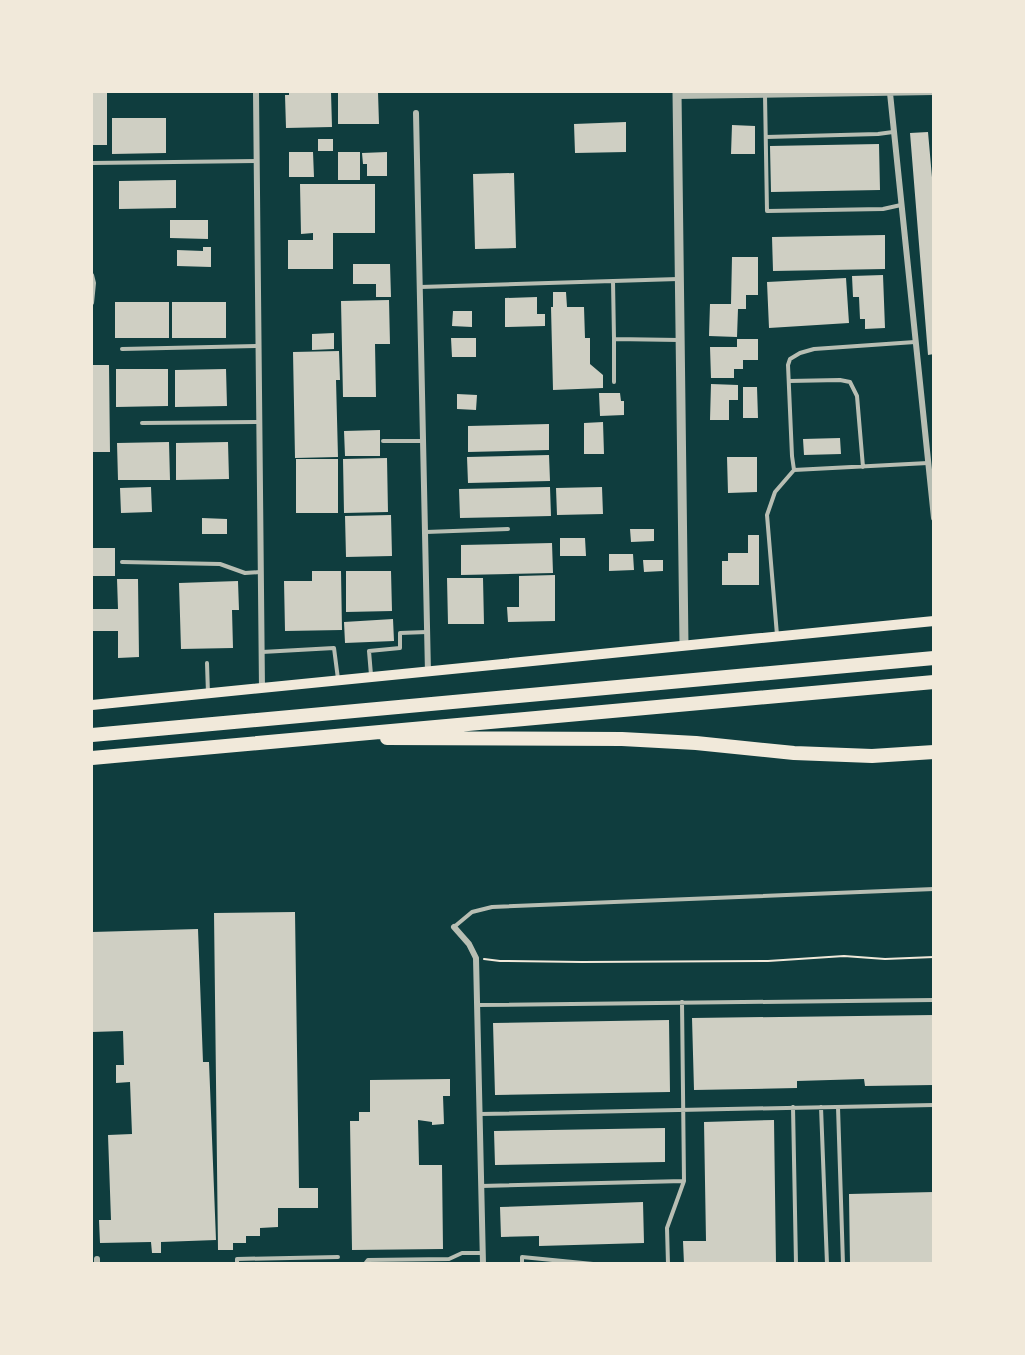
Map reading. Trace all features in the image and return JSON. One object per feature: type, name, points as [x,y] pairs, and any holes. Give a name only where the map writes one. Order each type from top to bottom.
[{"type":"highway","points":[[92,735],[933,658]]},
{"type":"highway","points":[[92,758],[933,682]]},
{"type":"highway","points":[[301,738],[622,739],[696,743],[794,753],[872,756],[933,752]]},
{"type":"main road","points":[[92,705],[371,679],[933,621]]},
{"type":"street","points":[[256,92],[262,689]]},
{"type":"street","points":[[684,645],[677,94],[933,92]]},
{"type":"street","points":[[890,93],[933,518]]},
{"type":"street","points":[[416,113],[428,673]]},
{"type":"street","points":[[454,927],[469,945],[476,958],[483,1263]]},
{"type":"lane","points":[[765,95],[767,212],[883,209],[901,205]]},
{"type":"lane","points":[[766,136],[893,132]]},
{"type":"lane","points":[[92,163],[257,160]]},
{"type":"lane","points":[[92,275],[94,292],[92,303]]},
{"type":"lane","points":[[419,287],[680,279]]},
{"type":"lane","points":[[613,281],[614,382]]},
{"type":"lane","points":[[614,339],[680,340]]},
{"type":"lane","points":[[778,636],[767,514],[775,492],[794,470],[790,360],[800,353],[814,349],[915,342]]},
{"type":"lane","points":[[122,349],[259,346]]},
{"type":"lane","points":[[789,381],[840,380],[850,382],[856,396],[863,467]]},
{"type":"lane","points":[[142,423],[260,422]]},
{"type":"lane","points":[[383,441],[423,441]]},
{"type":"lane","points":[[794,470],[928,463]]},
{"type":"lane","points":[[425,532],[508,530]]},
{"type":"lane","points":[[122,562],[220,564],[245,573],[261,572]]},
{"type":"lane","points":[[371,679],[369,651],[400,648],[400,633],[427,632]]},
{"type":"lane","points":[[262,652],[334,648],[338,682]]},
{"type":"lane","points":[[207,663],[208,694]]},
{"type":"lane","points":[[454,927],[472,912],[492,907],[933,889]]},
{"type":"lane","points":[[477,1005],[933,1000]]},
{"type":"lane","points":[[668,1263],[667,1228],[684,1181],[682,1002]]},
{"type":"lane","points":[[480,1114],[933,1105]]},
{"type":"lane","points":[[794,1107],[796,1263]]},
{"type":"lane","points":[[822,1107],[826,1263]]},
{"type":"lane","points":[[838,1107],[843,1263]]},
{"type":"lane","points":[[482,1186],[684,1181]]},
{"type":"lane","points":[[365,1263],[368,1260],[449,1259],[462,1253],[483,1253]]},
{"type":"lane","points":[[237,1263],[237,1259],[338,1257]]},
{"type":"lane","points":[[522,1263],[522,1257],[593,1263]]},
{"type":"path","points":[[476,958],[500,961],[768,962],[844,957],[885,959],[933,957]]},
{"type":"building","points":[[92,92],[107,92],[107,145],[92,145]]},
{"type":"building","points":[[289,92],[331,92],[332,127],[286,128],[285,95],[289,95]]},
{"type":"building","points":[[338,92],[378,92],[379,124],[338,124]]},
{"type":"building","points":[[112,118],[166,118],[166,153],[112,154]]},
{"type":"building","points":[[626,122],[626,152],[575,153],[574,124]]},
{"type":"building","points":[[732,125],[755,126],[755,154],[731,154]]},
{"type":"building","points":[[928,132],[934,200],[934,354],[928,355],[910,133]]},
{"type":"building","points":[[318,139],[333,139],[333,151],[318,151]]},
{"type":"building","points":[[879,144],[880,190],[771,192],[770,146]]},
{"type":"building","points":[[289,152],[313,152],[314,177],[289,177]]},
{"type":"building","points":[[338,152],[360,152],[360,180],[338,180]]},
{"type":"building","points":[[387,152],[387,176],[367,176],[367,164],[363,164],[362,153]]},
{"type":"building","points":[[514,173],[516,248],[475,249],[473,174]]},
{"type":"building","points":[[176,180],[176,208],[119,209],[119,181]]},
{"type":"building","points":[[300,184],[375,184],[375,233],[333,233],[333,269],[288,269],[288,240],[313,240],[313,233],[301,234]]},
{"type":"building","points":[[170,220],[208,220],[208,239],[170,238]]},
{"type":"building","points":[[885,235],[885,269],[773,271],[772,237]]},
{"type":"building","points":[[203,247],[211,247],[211,267],[177,266],[177,250],[203,251]]},
{"type":"building","points":[[732,257],[758,257],[758,295],[746,295],[746,309],[738,309],[737,337],[709,336],[710,304],[731,304]]},
{"type":"building","points":[[353,264],[390,264],[391,297],[376,297],[376,284],[353,284]]},
{"type":"building","points":[[883,275],[885,328],[865,329],[865,319],[860,319],[859,297],[853,297],[852,276]]},
{"type":"building","points":[[846,278],[849,323],[769,328],[767,282]]},
{"type":"building","points":[[553,292],[566,292],[567,307],[584,307],[585,338],[590,338],[590,364],[603,375],[603,388],[553,390],[551,307],[553,307]]},
{"type":"building","points":[[537,297],[537,314],[545,314],[545,326],[505,327],[505,298]]},
{"type":"building","points":[[389,300],[390,344],[375,344],[376,397],[343,397],[341,301]]},
{"type":"building","points":[[115,302],[169,302],[169,338],[115,338]]},
{"type":"building","points":[[172,302],[226,302],[226,338],[172,338]]},
{"type":"building","points":[[453,311],[472,311],[472,327],[452,326]]},
{"type":"building","points":[[334,333],[334,349],[312,350],[312,334]]},
{"type":"building","points":[[451,338],[476,338],[476,357],[452,357]]},
{"type":"building","points":[[737,339],[758,339],[758,360],[743,360],[743,369],[734,369],[734,378],[711,378],[710,347],[737,347]]},
{"type":"building","points":[[339,351],[340,380],[336,380],[338,457],[295,458],[293,352]]},
{"type":"building","points":[[92,365],[109,365],[110,452],[92,452]]},
{"type":"building","points":[[116,369],[168,369],[168,406],[116,407]]},
{"type":"building","points":[[226,369],[227,406],[175,407],[175,370]]},
{"type":"building","points":[[711,384],[738,385],[738,400],[729,400],[729,420],[710,420]]},
{"type":"building","points":[[743,387],[757,387],[758,418],[743,418]]},
{"type":"building","points":[[599,393],[620,393],[621,401],[624,401],[624,415],[600,416]]},
{"type":"building","points":[[457,394],[477,395],[476,410],[457,409]]},
{"type":"building","points":[[603,422],[604,454],[584,454],[584,423]]},
{"type":"building","points":[[549,424],[549,450],[468,452],[468,426]]},
{"type":"building","points":[[380,430],[380,456],[345,456],[344,431]]},
{"type":"building","points":[[840,438],[841,454],[804,455],[803,439]]},
{"type":"building","points":[[169,442],[170,480],[118,480],[117,443]]},
{"type":"building","points":[[228,442],[229,479],[176,480],[176,443]]},
{"type":"building","points":[[549,455],[550,481],[468,483],[467,457]]},
{"type":"building","points":[[727,457],[757,457],[757,492],[728,493]]},
{"type":"building","points":[[387,458],[388,512],[344,513],[343,459]]},
{"type":"building","points":[[296,459],[338,459],[338,513],[296,513]]},
{"type":"building","points":[[151,487],[152,512],[121,513],[120,488]]},
{"type":"building","points":[[550,487],[551,516],[460,518],[459,489]]},
{"type":"building","points":[[602,487],[603,514],[557,515],[556,488]]},
{"type":"building","points":[[391,515],[392,556],[346,557],[345,516]]},
{"type":"building","points":[[202,518],[227,519],[227,534],[202,534]]},
{"type":"building","points":[[630,529],[654,529],[654,541],[631,542]]},
{"type":"building","points":[[748,535],[759,535],[759,585],[722,585],[722,561],[728,561],[728,553],[748,553]]},
{"type":"building","points":[[560,538],[585,538],[586,556],[560,556]]},
{"type":"building","points":[[552,543],[553,573],[461,575],[461,545]]},
{"type":"building","points":[[92,548],[115,548],[115,576],[92,576]]},
{"type":"building","points":[[609,554],[633,554],[634,570],[609,571]]},
{"type":"building","points":[[643,560],[663,560],[663,571],[644,572]]},
{"type":"building","points":[[312,571],[341,571],[342,630],[285,631],[284,581],[312,581]]},
{"type":"building","points":[[346,571],[391,571],[392,611],[346,612]]},
{"type":"building","points":[[555,575],[555,621],[508,622],[507,607],[519,607],[519,576]]},
{"type":"building","points":[[447,578],[483,578],[484,624],[448,624]]},
{"type":"building","points":[[117,579],[138,579],[139,657],[118,658],[118,631],[92,631],[92,609],[118,609]]},
{"type":"building","points":[[238,581],[239,610],[232,610],[233,648],[181,649],[179,583]]},
{"type":"building","points":[[393,619],[394,641],[345,643],[344,622]]},
{"type":"building","points":[[295,912],[299,1188],[318,1188],[318,1208],[278,1208],[278,1227],[260,1228],[260,1236],[246,1236],[246,1243],[233,1243],[233,1250],[218,1250],[214,913]]},
{"type":"building","points":[[198,929],[203,1062],[209,1062],[216,1240],[161,1242],[161,1253],[152,1253],[151,1242],[100,1243],[99,1220],[111,1220],[108,1135],[132,1134],[130,1082],[116,1083],[116,1065],[124,1065],[123,1031],[92,1032],[92,932]]},
{"type":"building","points":[[934,1015],[934,1085],[865,1086],[864,1079],[797,1081],[797,1088],[694,1090],[692,1018]]},
{"type":"building","points":[[669,1020],[670,1092],[495,1095],[493,1023]]},
{"type":"building","points":[[450,1079],[450,1096],[443,1096],[444,1124],[432,1125],[432,1122],[418,1120],[419,1165],[442,1165],[443,1249],[352,1250],[350,1121],[359,1121],[359,1112],[370,1112],[370,1080]]},
{"type":"building","points":[[774,1120],[776,1264],[684,1264],[683,1241],[706,1241],[704,1122]]},
{"type":"building","points":[[665,1128],[665,1162],[495,1165],[494,1131]]},
{"type":"building","points":[[934,1192],[934,1264],[850,1264],[849,1194]]},
{"type":"building","points":[[643,1202],[644,1243],[539,1246],[539,1236],[501,1237],[500,1207]]}]
